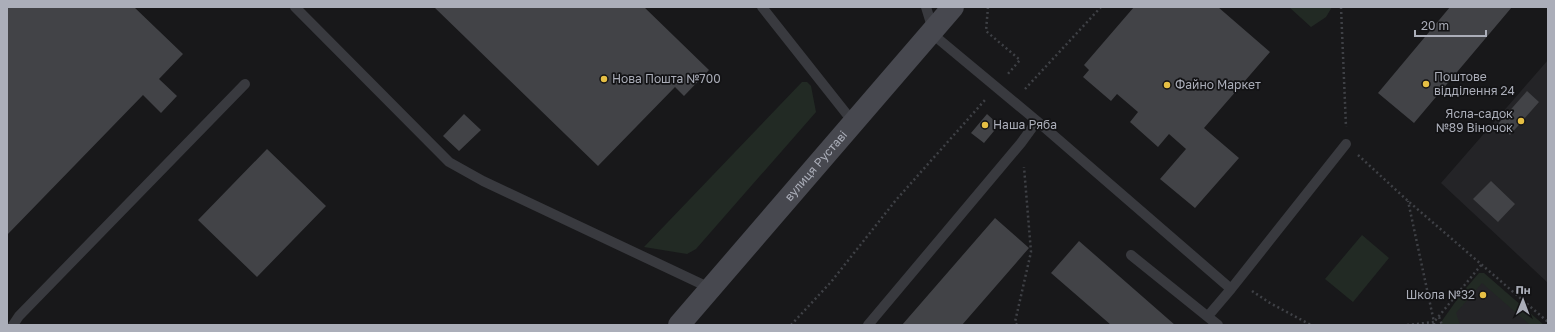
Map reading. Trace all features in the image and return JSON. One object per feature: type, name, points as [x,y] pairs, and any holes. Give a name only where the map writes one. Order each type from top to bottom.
[{"type":"main road","name":"вулиця Руставі","points":[[678,325],[953,7]]},
{"type":"lane","points":[[295,7],[449,162],[483,181],[710,288]]},
{"type":"lane","points":[[762,7],[853,122]]},
{"type":"lane","points":[[926,7],[932,31],[995,88],[1037,121],[1232,289]]},
{"type":"lane","points":[[13,325],[19,316],[246,84]]},
{"type":"lane","points":[[868,325],[1022,143],[1037,121]]},
{"type":"lane","points":[[1208,316],[1232,289],[1346,144]]},
{"type":"lane","points":[[1131,255],[1218,325]]},
{"type":"path","points":[[791,325],[831,282],[896,200],[1020,60],[986,31],[988,7]]},
{"type":"path","points":[[995,88],[1024,90],[1101,7]]},
{"type":"path","points":[[1341,7],[1346,144],[1408,201],[1548,322]]},
{"type":"path","points":[[1012,325],[1015,322],[1031,252],[1022,143]]},
{"type":"path","points":[[1408,201],[1434,324]]},
{"type":"path","points":[[1434,324],[1482,264]]},
{"type":"path","points":[[1238,281],[1270,303],[1312,325]]},
{"type":"path","points":[[1439,316],[1442,325]]},
{"type":"path","points":[[1407,325],[1434,324]]},
{"type":"shaded area","points":[[1289,7],[1332,7],[1326,17],[1311,27]]},
{"type":"shaded area","name":"Ясла-садок №89 Віночок","points":[[1548,60],[1548,283],[1441,183]]},
{"type":"shaded area","points":[[802,82],[807,82],[811,86],[816,112],[696,249],[687,254],[644,247]]},
{"type":"shaded area","points":[[1362,235],[1389,258],[1353,302],[1325,279]]},
{"type":"shaded area","points":[[1479,273],[1484,273],[1544,325],[1530,325],[1482,283],[1456,313],[1460,325],[1439,325],[1461,294]]},
{"type":"shaded area","name":"Школа №32","points":[[1480,277],[1535,325],[1453,325],[1449,313]]},
{"type":"building","points":[[7,7],[134,7],[183,54],[159,79],[177,96],[161,113],[143,95],[7,235]]},
{"type":"building","name":"Нова Пошта №700","points":[[434,7],[644,7],[709,70],[684,96],[675,87],[598,166]]},
{"type":"building","name":"Файно Маркет","points":[[1134,7],[1218,7],[1270,52],[1204,128],[1239,158],[1195,208],[1160,179],[1186,149],[1169,134],[1158,147],[1130,122],[1138,112],[1117,94],[1111,101],[1083,77],[1089,70],[1084,65]]},
{"type":"building","points":[[1450,7],[1512,7],[1414,123],[1378,93]]},
{"type":"building","points":[[1527,91],[1539,102],[1510,135],[1498,124]]},
{"type":"building","points":[[464,114],[481,130],[459,151],[443,136]]},
{"type":"building","points":[[987,114],[999,125],[984,143],[971,133]]},
{"type":"building","points":[[267,149],[326,206],[257,277],[198,220]]},
{"type":"building","points":[[1491,181],[1515,204],[1498,222],[1473,199]]},
{"type":"building","points":[[995,218],[1029,248],[962,325],[902,325]]},
{"type":"building","points":[[1079,241],[1175,325],[1111,325],[1051,273]]},
{"type":"place","name":"Нова Пошта №700","points":[[604,79]]},
{"type":"place","name":"Поштове відділення 24","points":[[1426,84]]},
{"type":"place","name":"Файно Маркет","points":[[1167,85]]},
{"type":"place","name":"Ясла-садок №89 Віночок","points":[[1521,121]]},
{"type":"place","name":"Наша Ряба","points":[[985,125]]},
{"type":"place","name":"Школа №32","points":[[1483,295]]}]
